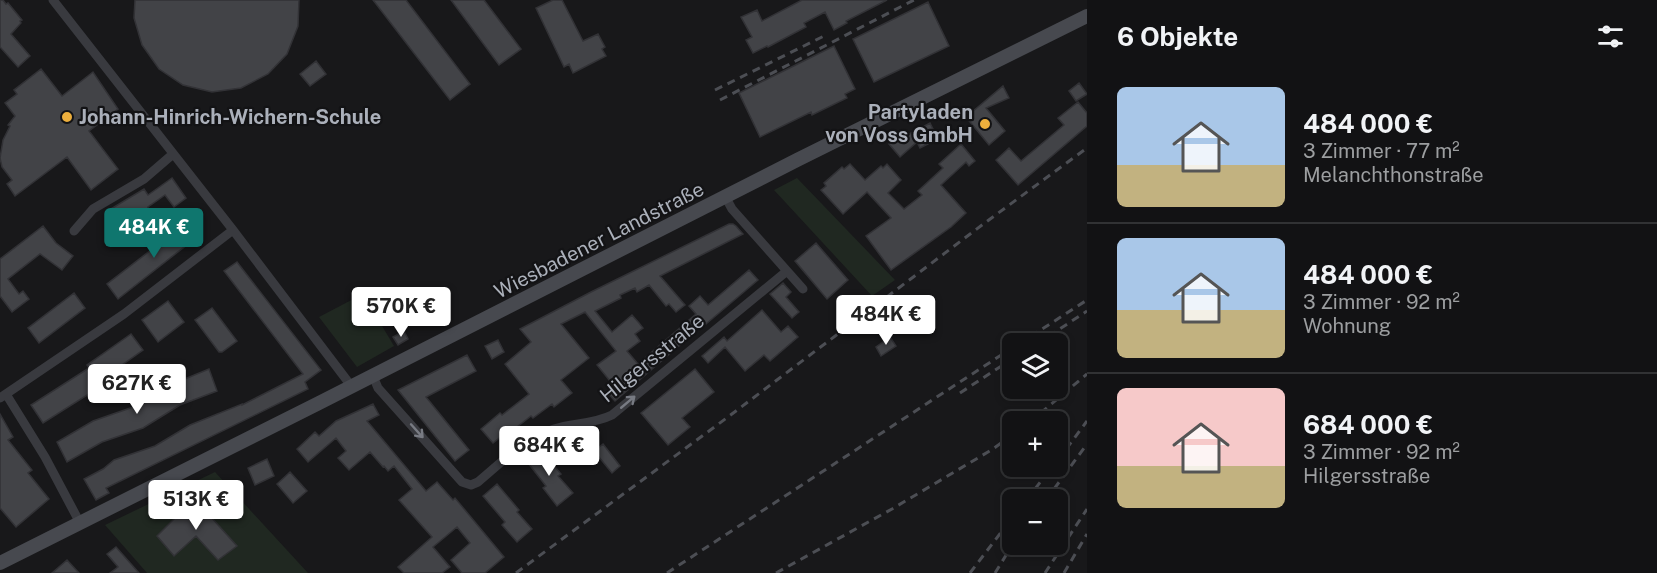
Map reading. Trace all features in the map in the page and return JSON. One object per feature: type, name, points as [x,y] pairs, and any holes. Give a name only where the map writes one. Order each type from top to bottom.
[{"type":"main road","name":"Wiesbadener Landstraße","points":[[0,563],[1087,16]]},
{"type":"street","points":[[53,0],[351,387]]},
{"type":"street","points":[[74,231],[93,209],[144,179],[173,154]]},
{"type":"street","points":[[726,198],[732,209],[803,289]]},
{"type":"street","points":[[80,523],[50,466],[3,396],[124,314],[233,231]]},
{"type":"street","name":"Hilgersstraße","points":[[373,376],[378,388],[462,482],[471,485],[478,482],[514,452],[544,433],[604,419],[612,415],[787,271]]},
{"type":"shaded area","points":[[797,178],[895,280],[872,296],[774,190]]},
{"type":"shaded area","points":[[363,294],[394,346],[357,367],[319,317]]},
{"type":"shaded area","points":[[215,472],[308,573],[147,573],[105,525]]},
{"type":"building","points":[[0,0],[8,3],[22,20],[11,34],[30,56],[18,67],[0,47]]},
{"type":"building","points":[[135,0],[299,0],[298,26],[287,54],[268,74],[241,88],[212,92],[183,85],[159,69],[142,45],[134,18]]},
{"type":"building","points":[[373,0],[406,0],[470,84],[450,100]]},
{"type":"building","points":[[451,0],[484,0],[521,49],[499,65]]},
{"type":"building","points":[[553,0],[562,0],[583,41],[598,34],[605,47],[602,49],[606,56],[573,73],[569,64],[564,67],[536,8]]},
{"type":"building","points":[[802,0],[887,0],[846,21],[847,23],[834,30],[825,12],[804,23],[806,27],[753,53],[746,40],[752,37],[741,17],[757,10],[762,21]]},
{"type":"building","points":[[928,2],[949,46],[874,82],[853,39]]},
{"type":"building","points":[[834,46],[855,89],[845,94],[847,98],[812,115],[811,112],[760,137],[739,93]]},
{"type":"building","points":[[316,61],[326,74],[310,86],[300,74]]},
{"type":"building","points":[[41,69],[62,96],[93,72],[118,109],[89,131],[118,169],[91,190],[67,157],[15,196],[7,184],[12,180],[2,167],[0,158],[3,140],[10,126],[8,125],[15,116],[5,103],[17,94],[14,90]]},
{"type":"building","points":[[1079,83],[1087,94],[1076,101],[1069,91]]},
{"type":"building","name":"Partyladen von Voss GmbH","points":[[1003,86],[1009,98],[986,108],[1005,131],[989,145],[966,117]]},
{"type":"building","points":[[1078,102],[1087,113],[1087,126],[1018,185],[996,160],[1009,148],[1021,161],[1064,125],[1058,118]]},
{"type":"building","points":[[930,123],[938,139],[920,148],[917,142],[900,157],[889,144],[897,136],[900,139]]},
{"type":"building","points":[[961,144],[975,161],[969,166],[966,162],[941,185],[966,213],[951,227],[891,270],[866,236],[891,218],[867,192],[843,214],[821,190],[826,186],[824,183],[842,167],[844,169],[850,164],[865,180],[881,166],[883,168],[887,164],[901,180],[888,193],[904,209],[922,195],[918,191],[943,168],[939,164]]},
{"type":"building","points":[[172,178],[186,198],[174,207],[165,195],[148,207],[147,212],[142,211],[117,225],[109,210],[144,189],[148,195]]},
{"type":"building","points":[[191,219],[202,233],[118,299],[107,284]]},
{"type":"building","points":[[729,224],[736,226],[743,234],[660,276],[685,305],[676,312],[669,304],[666,306],[649,285],[637,292],[635,288],[620,295],[621,298],[595,311],[612,332],[632,315],[639,323],[643,328],[635,334],[640,341],[627,351],[638,364],[696,314],[689,306],[700,296],[708,305],[749,270],[758,280],[706,324],[704,321],[678,343],[680,345],[615,401],[607,392],[614,386],[597,365],[616,351],[585,312],[561,324],[589,358],[561,380],[572,393],[554,407],[552,404],[513,430],[512,428],[493,443],[481,429],[529,394],[505,364],[531,342],[520,329]]},
{"type":"building","points":[[43,226],[56,243],[73,256],[62,270],[40,254],[8,279],[19,294],[23,291],[29,299],[12,312],[0,296],[0,259]]},
{"type":"building","points":[[816,243],[848,280],[827,299],[795,261]]},
{"type":"building","points":[[237,262],[321,370],[305,382],[308,389],[106,488],[109,493],[96,500],[84,479],[114,460],[155,446],[190,425],[242,405],[303,374],[224,271]]},
{"type":"building","points":[[783,283],[791,292],[786,297],[799,312],[792,318],[770,294]]},
{"type":"building","points":[[74,293],[85,308],[39,343],[28,328]]},
{"type":"building","points":[[168,301],[184,322],[158,342],[142,320]]},
{"type":"building","points":[[212,308],[237,341],[222,352],[219,352],[195,320]]},
{"type":"building","points":[[762,310],[781,332],[788,326],[798,337],[770,361],[764,355],[745,371],[725,347],[708,363],[702,356],[724,337],[727,341]]},
{"type":"building","points":[[404,331],[408,339],[398,345],[393,337]]},
{"type":"building","points":[[131,334],[143,350],[98,382],[100,387],[43,423],[31,405],[89,368],[87,365]]},
{"type":"building","points":[[890,337],[896,346],[881,356],[876,347]]},
{"type":"building","points":[[498,340],[504,352],[492,359],[485,346]]},
{"type":"building","points":[[467,355],[476,371],[426,397],[469,450],[455,461],[398,390]]},
{"type":"building","points":[[209,369],[217,391],[180,405],[143,428],[102,442],[67,462],[57,442],[93,421],[133,407],[170,385]]},
{"type":"building","points":[[695,369],[714,392],[682,418],[690,427],[668,445],[641,413]]},
{"type":"building","points":[[373,404],[379,415],[367,421],[426,491],[437,482],[453,500],[455,498],[504,557],[485,573],[462,573],[451,560],[470,543],[457,527],[433,547],[450,567],[442,573],[404,573],[398,567],[432,537],[399,500],[412,489],[394,466],[388,471],[370,452],[349,470],[338,458],[346,451],[336,438],[308,462],[297,449],[315,432],[319,436],[336,421]]},
{"type":"building","points":[[0,414],[13,437],[8,440],[32,470],[28,473],[49,499],[16,527],[0,508]]},
{"type":"building","points":[[603,444],[620,466],[612,473],[594,451]]},
{"type":"building","points":[[539,447],[561,474],[558,476],[573,493],[557,506],[543,488],[546,486],[525,459]]},
{"type":"building","points":[[267,459],[274,476],[255,485],[248,468]]},
{"type":"building","points":[[290,472],[307,491],[293,503],[277,484]]},
{"type":"building","points":[[497,484],[532,529],[517,542],[502,525],[505,522],[483,496]]},
{"type":"building","points":[[192,496],[237,546],[218,560],[196,536],[174,556],[157,536],[177,516],[174,512]]},
{"type":"building","points":[[116,547],[139,573],[110,573],[118,567],[107,554]]},
{"type":"building","points":[[67,560],[79,573],[52,573]]},
{"type":"railway","points":[[720,100],[914,0]]},
{"type":"railway","points":[[715,90],[824,36]]},
{"type":"railway","points":[[516,573],[1087,148]]},
{"type":"railway","points":[[1036,333],[1087,300]]},
{"type":"railway","points":[[1054,333],[1087,311]]},
{"type":"railway","points":[[667,573],[1002,355]]},
{"type":"railway","points":[[960,393],[1002,366]]},
{"type":"railway","points":[[1043,411],[1087,374]]},
{"type":"railway","points":[[1068,447],[1087,421]]},
{"type":"railway","points":[[776,573],[892,509],[1002,442]]},
{"type":"railway","points":[[1054,489],[1087,444]]},
{"type":"railway","points":[[1035,489],[1044,477]]},
{"type":"railway","points":[[1045,573],[1087,509]]},
{"type":"railway","points":[[970,573],[1002,531]]},
{"type":"railway","points":[[1064,573],[1087,534]]},
{"type":"railway","points":[[995,573],[1006,555]]},
{"type":"place","name":"Johann-Hinrich-Wichern-Schule","points":[[67,117]]},
{"type":"place","name":"Partyladen von Voss GmbH","points":[[985,124]]}]
